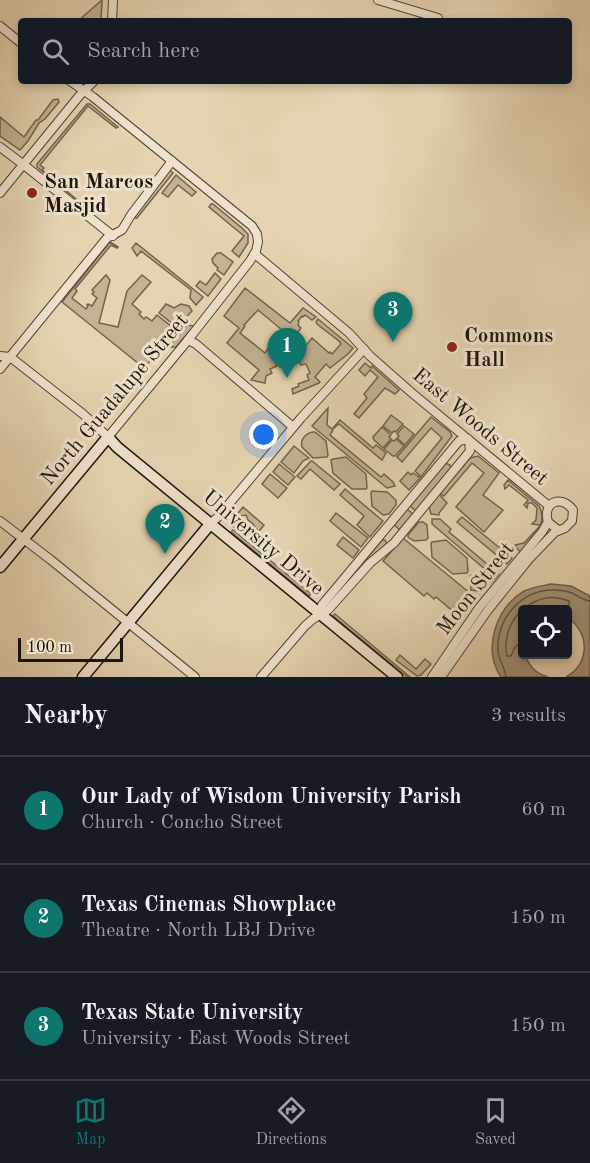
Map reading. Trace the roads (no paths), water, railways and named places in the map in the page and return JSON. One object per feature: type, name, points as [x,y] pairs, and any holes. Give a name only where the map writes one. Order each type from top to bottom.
[{"type":"main road","name":"University Drive","points":[[108,437],[117,447],[397,677]]},
{"type":"main road","name":"North Guadalupe Street","points":[[0,567],[108,437]]},
{"type":"main road","points":[[83,677],[211,524]]},
{"type":"street","points":[[112,18],[113,0]]},
{"type":"street","points":[[378,0],[438,18]]},
{"type":"street","points":[[0,26],[18,41]]},
{"type":"street","points":[[74,84],[252,226],[258,236],[255,254]]},
{"type":"street","points":[[0,193],[91,84]]},
{"type":"street","points":[[0,147],[113,236]]},
{"type":"street","points":[[0,369],[107,238],[122,230],[172,161]]},
{"type":"street","name":"North Guadalupe Street","points":[[108,437],[255,254]]},
{"type":"street","name":"East Woods Street","points":[[255,254],[349,333],[370,356],[412,393],[549,506]]},
{"type":"street","points":[[188,340],[196,344],[293,427]]},
{"type":"street","points":[[211,524],[293,427],[364,349]]},
{"type":"street","points":[[0,356],[10,357],[99,427],[108,437]]},
{"type":"street","points":[[261,677],[305,626],[328,610],[370,563],[394,543],[471,449],[468,439],[460,440],[443,460],[322,605],[320,614]]},
{"type":"street","points":[[443,460],[451,461],[455,470]]},
{"type":"street","points":[[556,502],[569,505],[573,510],[572,522],[558,530],[548,522],[546,512],[549,506],[556,502]]},
{"type":"street","points":[[0,521],[195,677]]},
{"type":"street","name":"Moon Street","points":[[432,677],[479,609],[548,522]]},
{"type":"street","name":"Moon Street","points":[[441,677],[488,610],[529,560],[558,530]]},
{"type":"street","points":[[381,534],[390,534],[394,543]]},
{"type":"water","points":[[551,584],[571,586],[590,596],[590,677],[566,677],[580,664],[584,648],[580,632],[572,621],[572,605],[518,605],[518,659],[527,659],[534,669],[548,677],[501,677],[495,666],[493,654],[495,630],[499,618],[514,598],[534,588]]},
{"type":"place","name":"San Marcos Masjid","points":[[32,193]]},
{"type":"place","name":"Texas State University","points":[[393,342]]},
{"type":"place","name":"Commons Hall","points":[[452,347]]},
{"type":"place","name":"Our Lady of Wisdom University Parish","points":[[287,378]]},
{"type":"place","name":"Texas Cinemas Showplace","points":[[165,554]]}]
